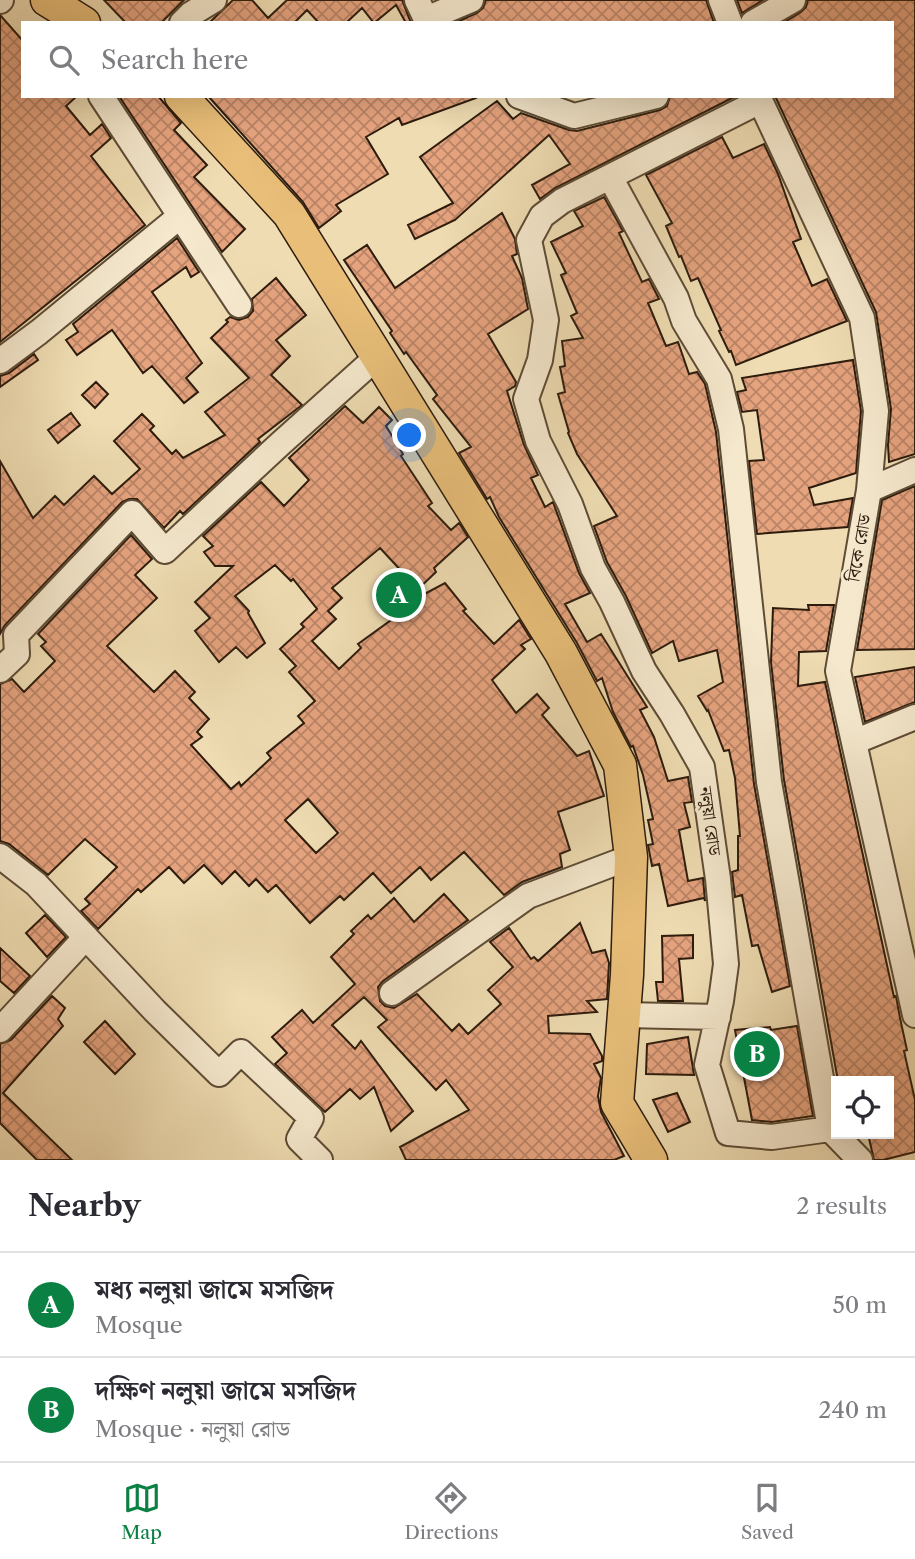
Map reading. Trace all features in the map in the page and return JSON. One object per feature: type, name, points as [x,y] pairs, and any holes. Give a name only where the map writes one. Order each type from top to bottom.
[{"type":"main road","points":[[183,98],[289,214],[561,653],[620,765],[631,857],[627,975],[617,1103],[651,1160]]},
{"type":"street","points":[[183,21],[214,0]]},
{"type":"street","points":[[424,14],[471,0]]},
{"type":"street","points":[[721,0],[729,21]]},
{"type":"street","points":[[756,21],[793,0]]},
{"type":"street","points":[[102,98],[239,305]]},
{"type":"street","points":[[524,98],[574,116],[648,98]]},
{"type":"street","points":[[759,99],[610,177],[676,298],[684,321],[719,379],[731,429],[769,782],[830,1129],[860,1160]]},
{"type":"street","name":"বিকে রোড","points":[[759,99],[862,318],[876,411],[869,490],[838,671],[915,1015]]},
{"type":"street","name":"নলুয়া রোড","points":[[610,177],[562,201],[542,216],[530,240],[546,320],[540,359],[526,399],[538,441],[570,504],[593,568],[644,671],[702,767],[718,879],[726,964],[707,1065],[728,1133],[772,1137],[830,1129]]},
{"type":"street","points":[[0,360],[39,332],[179,217]]},
{"type":"street","points":[[0,670],[17,654],[16,635],[132,513],[165,551],[377,357]]},
{"type":"street","points":[[869,490],[915,470]]},
{"type":"street","points":[[854,742],[915,717]]},
{"type":"street","points":[[0,856],[36,884],[219,1074],[242,1052],[310,1118],[299,1139],[320,1160]]},
{"type":"street","points":[[392,993],[528,896],[631,857]]},
{"type":"street","points":[[0,1030],[86,937]]},
{"type":"street","points":[[624,1015],[718,1017]]},
{"type":"building","points":[[104,0],[184,0],[163,21],[124,21]]},
{"type":"building","points":[[233,0],[252,0],[268,18],[287,0],[402,0],[410,21],[405,21],[396,5],[376,21],[372,21],[362,8],[348,21],[317,21],[307,10],[296,21],[211,21]]},
{"type":"building","points":[[486,0],[706,0],[713,21],[459,21],[483,8]]},
{"type":"building","points":[[737,0],[763,0],[742,13]]},
{"type":"building","points":[[808,0],[915,0],[915,454],[889,462],[891,409],[876,312],[776,98],[894,98],[894,21],[786,21],[806,7]]},
{"type":"building","points":[[0,15],[21,39],[21,98],[75,98],[66,106],[90,135],[102,124],[111,138],[91,156],[145,225],[0,342]]},
{"type":"building","points":[[120,98],[160,98],[181,123],[174,130],[207,165],[194,177],[245,229],[222,252]]},
{"type":"building","points":[[210,98],[476,98],[402,125],[399,118],[366,137],[388,174],[336,205],[341,211],[319,228],[303,202]]},
{"type":"building","points":[[669,98],[732,98],[555,188],[540,199],[532,185],[570,164],[549,135],[455,220],[415,239],[408,225],[453,203],[420,157],[497,101],[513,119],[521,113],[577,131],[667,106]]},
{"type":"building","points":[[722,137],[733,158],[764,144],[778,174],[801,239],[793,242],[812,286],[827,279],[847,321],[736,365],[698,278],[691,281],[681,256],[679,257],[666,226],[672,223],[646,175]]},
{"type":"building","points":[[604,197],[623,231],[619,233],[642,282],[649,279],[659,299],[648,303],[666,346],[678,342],[689,374],[697,372],[705,384],[716,432],[754,784],[790,986],[772,992],[758,945],[752,946],[742,895],[735,897],[732,872],[738,870],[740,836],[735,778],[729,750],[724,751],[708,710],[698,696],[723,682],[717,650],[679,661],[673,641],[652,653],[607,562],[594,526],[617,516],[577,454],[568,433],[558,394],[565,392],[560,367],[565,366],[562,341],[583,338],[571,316],[577,313],[561,275],[566,273],[551,242],[583,226],[574,211]]},
{"type":"building","points":[[502,213],[515,239],[517,254],[512,256],[522,278],[528,309],[488,334],[516,382],[515,386],[507,391],[524,445],[538,475],[531,478],[545,507],[553,502],[579,573],[590,593],[565,604],[587,642],[601,634],[647,707],[640,710],[654,737],[668,781],[688,777],[692,802],[684,803],[690,827],[679,830],[688,881],[703,878],[705,901],[704,898],[668,906],[659,864],[652,866],[648,845],[653,844],[648,820],[653,819],[643,775],[633,746],[631,747],[613,712],[602,678],[597,681],[577,643],[499,517],[490,497],[487,499],[459,453],[471,447],[433,399],[437,395],[406,352],[404,354],[390,333],[392,331],[344,260],[367,245],[395,288]]},
{"type":"building","points":[[177,238],[199,272],[191,277],[186,267],[152,292],[202,363],[186,378],[198,392],[184,403],[152,366],[143,373],[112,330],[77,355],[66,340],[78,332],[73,324]]},
{"type":"building","points":[[276,278],[306,315],[276,340],[290,356],[271,375],[302,405],[258,439],[260,442],[183,514],[180,511],[164,528],[137,499],[122,502],[5,625],[0,634],[0,461],[33,518],[55,496],[64,505],[94,476],[112,494],[140,469],[114,441],[142,414],[154,426],[150,430],[172,454],[176,450],[183,458],[225,435],[205,412],[249,378],[211,338],[230,317],[239,320],[248,317],[253,311],[252,299]]},
{"type":"building","points":[[34,354],[38,360],[0,387],[0,376],[9,373]]},
{"type":"building","points":[[853,360],[861,411],[856,473],[809,488],[814,505],[853,498],[848,527],[757,534],[749,461],[764,460],[757,410],[742,412],[737,392],[746,390],[742,378]]},
{"type":"building","points":[[96,382],[108,394],[95,408],[82,395]]},
{"type":"building","points":[[345,406],[363,423],[379,407],[392,420],[386,426],[403,454],[401,456],[432,503],[428,506],[451,530],[459,523],[468,537],[434,568],[436,572],[398,608],[445,583],[466,609],[463,611],[494,644],[519,620],[531,639],[521,645],[525,649],[492,680],[516,713],[537,694],[549,708],[542,715],[577,756],[589,751],[604,796],[558,812],[570,850],[560,854],[562,867],[522,882],[504,895],[464,852],[431,880],[420,867],[391,893],[373,873],[344,900],[340,896],[310,923],[276,885],[268,892],[256,879],[249,886],[235,871],[222,884],[204,865],[184,883],[169,867],[141,892],[138,889],[98,929],[81,911],[90,904],[85,899],[117,867],[85,839],[48,875],[9,844],[0,841],[0,684],[12,679],[24,692],[55,661],[41,646],[46,642],[38,634],[131,535],[152,559],[135,575],[157,598],[107,646],[154,692],[175,671],[195,692],[189,698],[209,719],[197,732],[202,737],[191,745],[231,789],[239,782],[241,786],[271,758],[267,753],[304,723],[298,716],[315,701],[289,672],[296,666],[280,649],[304,627],[301,624],[317,609],[293,579],[291,581],[275,565],[235,596],[249,611],[265,643],[247,658],[236,647],[219,662],[195,631],[210,618],[195,602],[233,566],[215,566],[204,552],[213,546],[203,536],[261,482],[284,506],[309,480],[289,458]],"holes":[[[380,548],[406,576],[382,594],[398,615],[358,644],[361,648],[339,669],[312,641],[336,619],[328,611],[342,598],[332,588]],[[308,799],[338,833],[316,853],[285,820]]]},
{"type":"building","points":[[71,413],[80,425],[58,443],[48,430]]},
{"type":"building","points":[[915,486],[915,649],[857,650],[882,500]]},
{"type":"building","points":[[808,605],[834,605],[826,651],[799,652],[798,686],[825,682],[894,997],[896,996],[915,1100],[915,1152],[883,1160],[874,1160],[869,1139],[894,1139],[894,1076],[837,1076],[784,780],[771,662],[773,608],[809,610]]},
{"type":"building","points":[[915,667],[915,702],[865,722],[855,677]]},
{"type":"building","points":[[444,894],[468,920],[383,981],[378,987],[380,1001],[385,1006],[394,1008],[417,994],[452,1031],[459,1024],[468,1034],[501,1004],[488,990],[513,967],[490,942],[509,928],[531,959],[534,957],[538,961],[580,923],[592,953],[605,950],[609,963],[607,999],[587,1001],[597,1012],[548,1016],[549,1033],[590,1034],[602,1056],[602,1061],[594,1064],[601,1078],[598,1096],[601,1112],[624,1156],[614,1160],[406,1160],[400,1147],[469,1110],[446,1080],[436,1090],[378,1027],[387,1020],[364,997],[332,1025],[355,1049],[361,1041],[413,1111],[391,1131],[374,1087],[360,1099],[350,1089],[325,1112],[275,1064],[287,1053],[272,1037],[302,1010],[313,1023],[355,984],[331,957],[354,934],[351,931],[368,915],[371,919],[394,898],[414,922]]},
{"type":"building","points":[[45,915],[66,937],[47,957],[26,933]]},
{"type":"building","points":[[693,935],[693,958],[679,959],[683,1001],[658,1001],[656,982],[663,982],[662,936]]},
{"type":"building","points":[[0,948],[30,976],[14,993],[0,981]]},
{"type":"building","points":[[52,996],[65,1008],[58,1019],[63,1026],[3,1093],[72,1160],[37,1160],[0,1123],[0,1044],[11,1040]]},
{"type":"building","points":[[105,1021],[135,1054],[115,1074],[84,1042]]},
{"type":"building","points":[[797,1026],[813,1116],[772,1122],[752,1120],[735,1030],[770,1027],[771,1030]]},
{"type":"building","points":[[688,1037],[694,1075],[646,1074],[647,1044]]},
{"type":"building","points":[[677,1093],[690,1122],[668,1132],[653,1100]]},
{"type":"place","name":"মধ্য নলুয়া জামে মসজিদ","points":[[399,595]]},
{"type":"place","name":"দক্ষিণ নলুয়া জামে মসজিদ","points":[[757,1054]]}]
